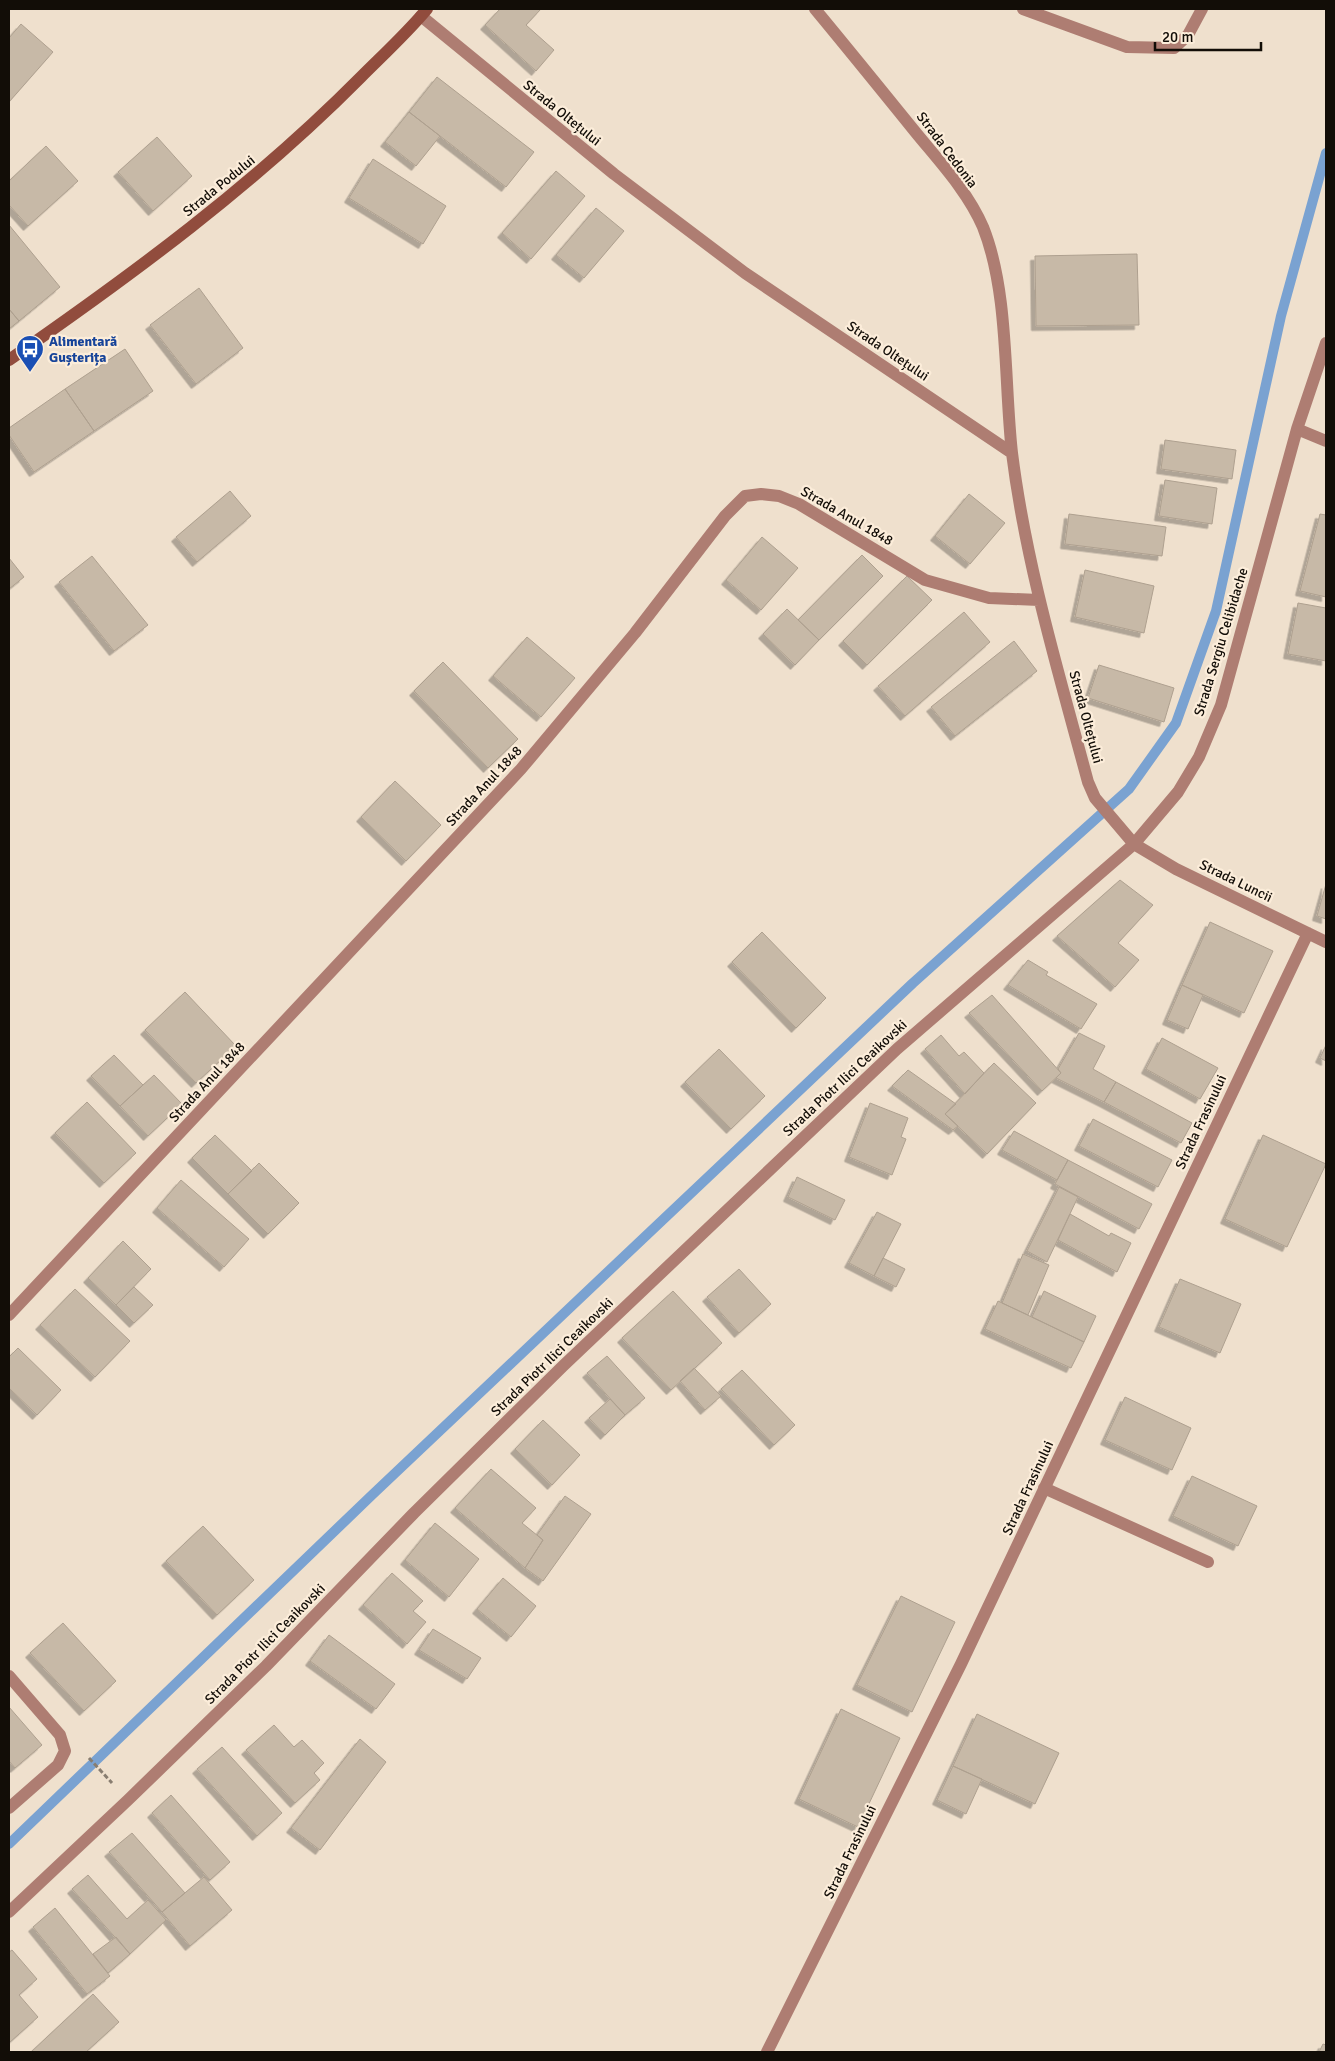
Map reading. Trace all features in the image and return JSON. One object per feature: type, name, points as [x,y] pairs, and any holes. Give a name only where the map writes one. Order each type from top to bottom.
[{"type":"main road","name":"Strada Podului","points":[[9,360],[95,300],[186,232],[270,164],[326,113],[424,12]]},
{"type":"street","name":"Strada Cedonia","points":[[815,9],[954,179],[982,225],[995,264],[1000,301],[1012,453]]},
{"type":"street","points":[[1023,9],[1127,47],[1174,48],[1188,35],[1202,9]]},
{"type":"street","name":"Strada Oltețului","points":[[424,12],[614,174],[745,273],[1012,453],[1021,511],[1039,600],[1088,782],[1096,798],[1134,844]]},
{"type":"street","name":"Strada Sergiu Celibidache","points":[[1134,844],[1178,792],[1199,757],[1221,706],[1297,429],[1326,343]]},
{"type":"street","points":[[1297,429],[1326,441]]},
{"type":"street","name":"Strada Anul 1848","points":[[9,1315],[521,769],[635,633],[725,516],[745,496],[778,496],[799,504],[925,580],[989,598],[1039,600]]},
{"type":"street","name":"Strada Luncii","points":[[1134,844],[1176,869],[1326,942]]},
{"type":"street","name":"Strada Piotr Ilici Ceaikovski","points":[[9,1912],[266,1666],[414,1513],[563,1366],[889,1056],[1134,844]]},
{"type":"street","name":"Strada Frasinului","points":[[767,2052],[961,1664],[1308,934]]},
{"type":"street","points":[[1044,1488],[1208,1562]]},
{"type":"street","points":[[9,1676],[60,1735],[65,1750],[58,1765],[9,1808]]},
{"type":"path","points":[[88,1756],[109,1780]]},
{"type":"building","points":[[500,9],[541,9],[526,25],[554,50],[536,71],[485,25]]},
{"type":"building","points":[[21,24],[53,52],[9,102],[9,38]]},
{"type":"building","points":[[437,77],[534,152],[506,187],[409,112]]},
{"type":"building","points":[[409,112],[440,136],[416,166],[385,142]]},
{"type":"building","points":[[157,137],[192,176],[153,211],[118,172]]},
{"type":"building","points":[[46,146],[78,181],[28,226],[9,205],[9,181]]},
{"type":"building","points":[[373,159],[446,206],[423,244],[349,198]]},
{"type":"building","points":[[556,171],[585,196],[531,259],[502,233]]},
{"type":"building","points":[[596,208],[624,231],[584,278],[556,255]]},
{"type":"building","points":[[9,225],[60,287],[19,321],[9,309]]},
{"type":"building","points":[[1137,254],[1139,325],[1036,326],[1035,256]]},
{"type":"building","points":[[199,288],[243,348],[196,384],[150,325]]},
{"type":"building","points":[[9,309],[19,321],[9,329]]},
{"type":"building","points":[[125,349],[153,391],[94,431],[65,389]]},
{"type":"building","points":[[65,389],[94,431],[34,472],[9,435],[9,428]]},
{"type":"building","points":[[1165,440],[1236,450],[1232,479],[1161,469]]},
{"type":"building","points":[[1165,480],[1217,488],[1212,524],[1159,516]]},
{"type":"building","points":[[230,491],[251,516],[197,562],[176,537]]},
{"type":"building","points":[[969,494],[1005,523],[970,564],[935,536]]},
{"type":"building","points":[[1069,514],[1166,527],[1162,556],[1065,544]]},
{"type":"building","points":[[1320,514],[1326,515],[1326,597],[1300,591]]},
{"type":"building","points":[[762,537],[798,568],[761,610],[726,580]]},
{"type":"building","points":[[862,555],[883,576],[819,640],[798,620]]},
{"type":"building","points":[[92,556],[148,625],[114,651],[59,582]]},
{"type":"building","points":[[9,558],[24,577],[9,589]]},
{"type":"building","points":[[1085,570],[1154,586],[1144,633],[1075,617]]},
{"type":"building","points":[[907,576],[932,600],[867,665],[843,641]]},
{"type":"building","points":[[1298,603],[1326,608],[1326,661],[1288,654]]},
{"type":"building","points":[[787,609],[819,640],[795,665],[763,634]]},
{"type":"building","points":[[964,612],[990,642],[905,716],[878,686]]},
{"type":"building","points":[[527,637],[575,678],[541,717],[493,676]]},
{"type":"building","points":[[1014,641],[1037,671],[955,736],[931,707]]},
{"type":"building","points":[[443,662],[518,739],[488,768],[414,691]]},
{"type":"building","points":[[1099,665],[1174,688],[1164,722],[1088,698]]},
{"type":"building","points":[[395,781],[441,825],[406,861],[361,817]]},
{"type":"building","points":[[1120,880],[1153,905],[1118,943],[1139,960],[1115,987],[1057,936]]},
{"type":"building","points":[[1326,884],[1326,919],[1317,916]]},
{"type":"building","points":[[1210,922],[1273,951],[1244,1013],[1182,985]]},
{"type":"building","points":[[762,932],[826,998],[796,1028],[732,962]]},
{"type":"building","points":[[1028,960],[1048,972],[1046,975],[1097,1004],[1081,1029],[1008,985]]},
{"type":"building","points":[[1182,985],[1203,995],[1188,1029],[1167,1020]]},
{"type":"building","points":[[185,992],[236,1046],[196,1083],[145,1030]]},
{"type":"building","points":[[992,995],[1061,1073],[1042,1091],[969,1013]]},
{"type":"building","points":[[1079,1033],[1105,1046],[1093,1069],[1116,1082],[1104,1102],[1056,1078],[1061,1073],[1058,1069]]},
{"type":"building","points":[[941,1035],[959,1056],[964,1052],[984,1073],[965,1094],[925,1049]]},
{"type":"building","points":[[1162,1038],[1218,1068],[1200,1099],[1146,1069]]},
{"type":"building","points":[[1326,1045],[1326,1061],[1320,1058]]},
{"type":"building","points":[[719,1049],[765,1096],[731,1129],[685,1082]]},
{"type":"building","points":[[114,1055],[143,1085],[120,1106],[91,1076]]},
{"type":"building","points":[[994,1063],[1036,1103],[987,1154],[945,1114]]},
{"type":"building","points":[[908,1070],[956,1104],[945,1114],[958,1126],[953,1130],[892,1086]]},
{"type":"building","points":[[154,1075],[182,1104],[148,1136],[120,1106]]},
{"type":"building","points":[[1116,1082],[1192,1123],[1181,1143],[1104,1102]]},
{"type":"building","points":[[87,1102],[136,1153],[104,1183],[55,1133]]},
{"type":"building","points":[[870,1103],[908,1118],[901,1137],[906,1139],[892,1175],[849,1157]]},
{"type":"building","points":[[1093,1119],[1172,1160],[1158,1187],[1079,1146]]},
{"type":"building","points":[[1014,1131],[1068,1160],[1057,1180],[1002,1150]]},
{"type":"building","points":[[215,1135],[252,1171],[228,1194],[192,1158]]},
{"type":"building","points":[[1263,1135],[1326,1164],[1287,1247],[1225,1219]]},
{"type":"building","points":[[1068,1160],[1152,1204],[1139,1229],[1055,1184]]},
{"type":"building","points":[[259,1163],[299,1203],[268,1234],[228,1194]]},
{"type":"building","points":[[797,1177],[845,1200],[835,1220],[788,1197]]},
{"type":"building","points":[[181,1180],[249,1239],[224,1267],[157,1208]]},
{"type":"building","points":[[1059,1187],[1078,1197],[1047,1262],[1027,1251]]},
{"type":"building","points":[[877,1212],[901,1224],[874,1276],[849,1263]]},
{"type":"building","points":[[1070,1214],[1109,1236],[1111,1233],[1131,1243],[1117,1272],[1058,1240]]},
{"type":"building","points":[[123,1241],[151,1269],[116,1305],[88,1278]]},
{"type":"building","points":[[1023,1254],[1049,1265],[1028,1315],[1002,1303]]},
{"type":"building","points":[[883,1258],[905,1269],[896,1287],[874,1276]]},
{"type":"building","points":[[739,1269],[771,1304],[739,1333],[707,1297]]},
{"type":"building","points":[[1180,1279],[1241,1304],[1220,1353],[1159,1327]]},
{"type":"building","points":[[134,1287],[153,1305],[134,1323],[116,1305]]},
{"type":"building","points":[[75,1289],[130,1341],[95,1377],[40,1325]]},
{"type":"building","points":[[673,1291],[722,1343],[671,1390],[622,1338]]},
{"type":"building","points":[[1044,1291],[1096,1316],[1084,1342],[1032,1317]]},
{"type":"building","points":[[998,1301],[1084,1342],[1071,1368],[985,1329]]},
{"type":"building","points":[[18,1348],[61,1390],[37,1415],[9,1388],[9,1357]]},
{"type":"building","points":[[607,1356],[645,1398],[625,1415],[587,1373]]},
{"type":"building","points":[[694,1368],[721,1396],[705,1410],[680,1381]]},
{"type":"building","points":[[742,1370],[795,1425],[774,1445],[721,1389]]},
{"type":"building","points":[[1125,1397],[1191,1428],[1172,1470],[1105,1440]]},
{"type":"building","points":[[610,1399],[625,1415],[605,1435],[589,1418]]},
{"type":"building","points":[[543,1420],[580,1455],[552,1485],[515,1449]]},
{"type":"building","points":[[491,1469],[536,1508],[522,1523],[543,1540],[525,1568],[455,1508]]},
{"type":"building","points":[[1192,1476],[1257,1506],[1238,1546],[1173,1516]]},
{"type":"building","points":[[565,1496],[591,1514],[543,1581],[525,1568],[543,1540],[537,1535]]},
{"type":"building","points":[[435,1523],[479,1559],[449,1597],[405,1560]]},
{"type":"building","points":[[203,1526],[254,1580],[217,1615],[166,1561]]},
{"type":"building","points":[[392,1573],[423,1601],[413,1611],[426,1622],[407,1644],[363,1605]]},
{"type":"building","points":[[503,1578],[536,1606],[511,1637],[477,1609]]},
{"type":"building","points":[[901,1596],[955,1622],[912,1712],[857,1685]]},
{"type":"building","points":[[63,1623],[116,1681],[84,1711],[30,1653]]},
{"type":"building","points":[[433,1629],[481,1658],[467,1679],[419,1650]]},
{"type":"building","points":[[329,1635],[395,1684],[376,1709],[310,1661]]},
{"type":"building","points":[[9,1707],[42,1745],[15,1768],[9,1761]]},
{"type":"building","points":[[841,1709],[900,1738],[858,1827],[799,1799]]},
{"type":"building","points":[[977,1714],[1059,1753],[1035,1804],[953,1766]]},
{"type":"building","points":[[274,1725],[294,1747],[302,1740],[324,1763],[314,1773],[320,1780],[295,1803],[246,1750]]},
{"type":"building","points":[[360,1739],[386,1762],[320,1850],[291,1828]]},
{"type":"building","points":[[222,1747],[282,1813],[257,1836],[197,1769]]},
{"type":"building","points":[[953,1766],[982,1779],[966,1814],[937,1800]]},
{"type":"building","points":[[171,1795],[230,1862],[210,1880],[152,1813]]},
{"type":"building","points":[[132,1833],[185,1893],[162,1912],[109,1852]]},
{"type":"building","points":[[88,1875],[127,1919],[148,1900],[166,1920],[130,1954],[72,1889]]},
{"type":"building","points":[[204,1877],[232,1910],[190,1946],[162,1912]]},
{"type":"building","points":[[55,1908],[110,1976],[87,1994],[33,1927]]},
{"type":"building","points":[[116,1937],[130,1954],[108,1973],[93,1954]]},
{"type":"building","points":[[12,1950],[37,1979],[19,1995],[38,2017],[9,2043],[9,1952]]},
{"type":"building","points":[[93,1994],[119,2022],[86,2052],[31,2052]]},
{"type":"building","points":[[1323,2044],[1326,2045],[1326,2052],[1319,2052]]},
{"type":"waterway","points":[[9,1844],[372,1495],[913,983],[1129,789],[1176,723],[1216,611],[1281,316],[1326,153]]},
{"type":"place","name":"Alimentară Gușterița","points":[[30,373]]}]
